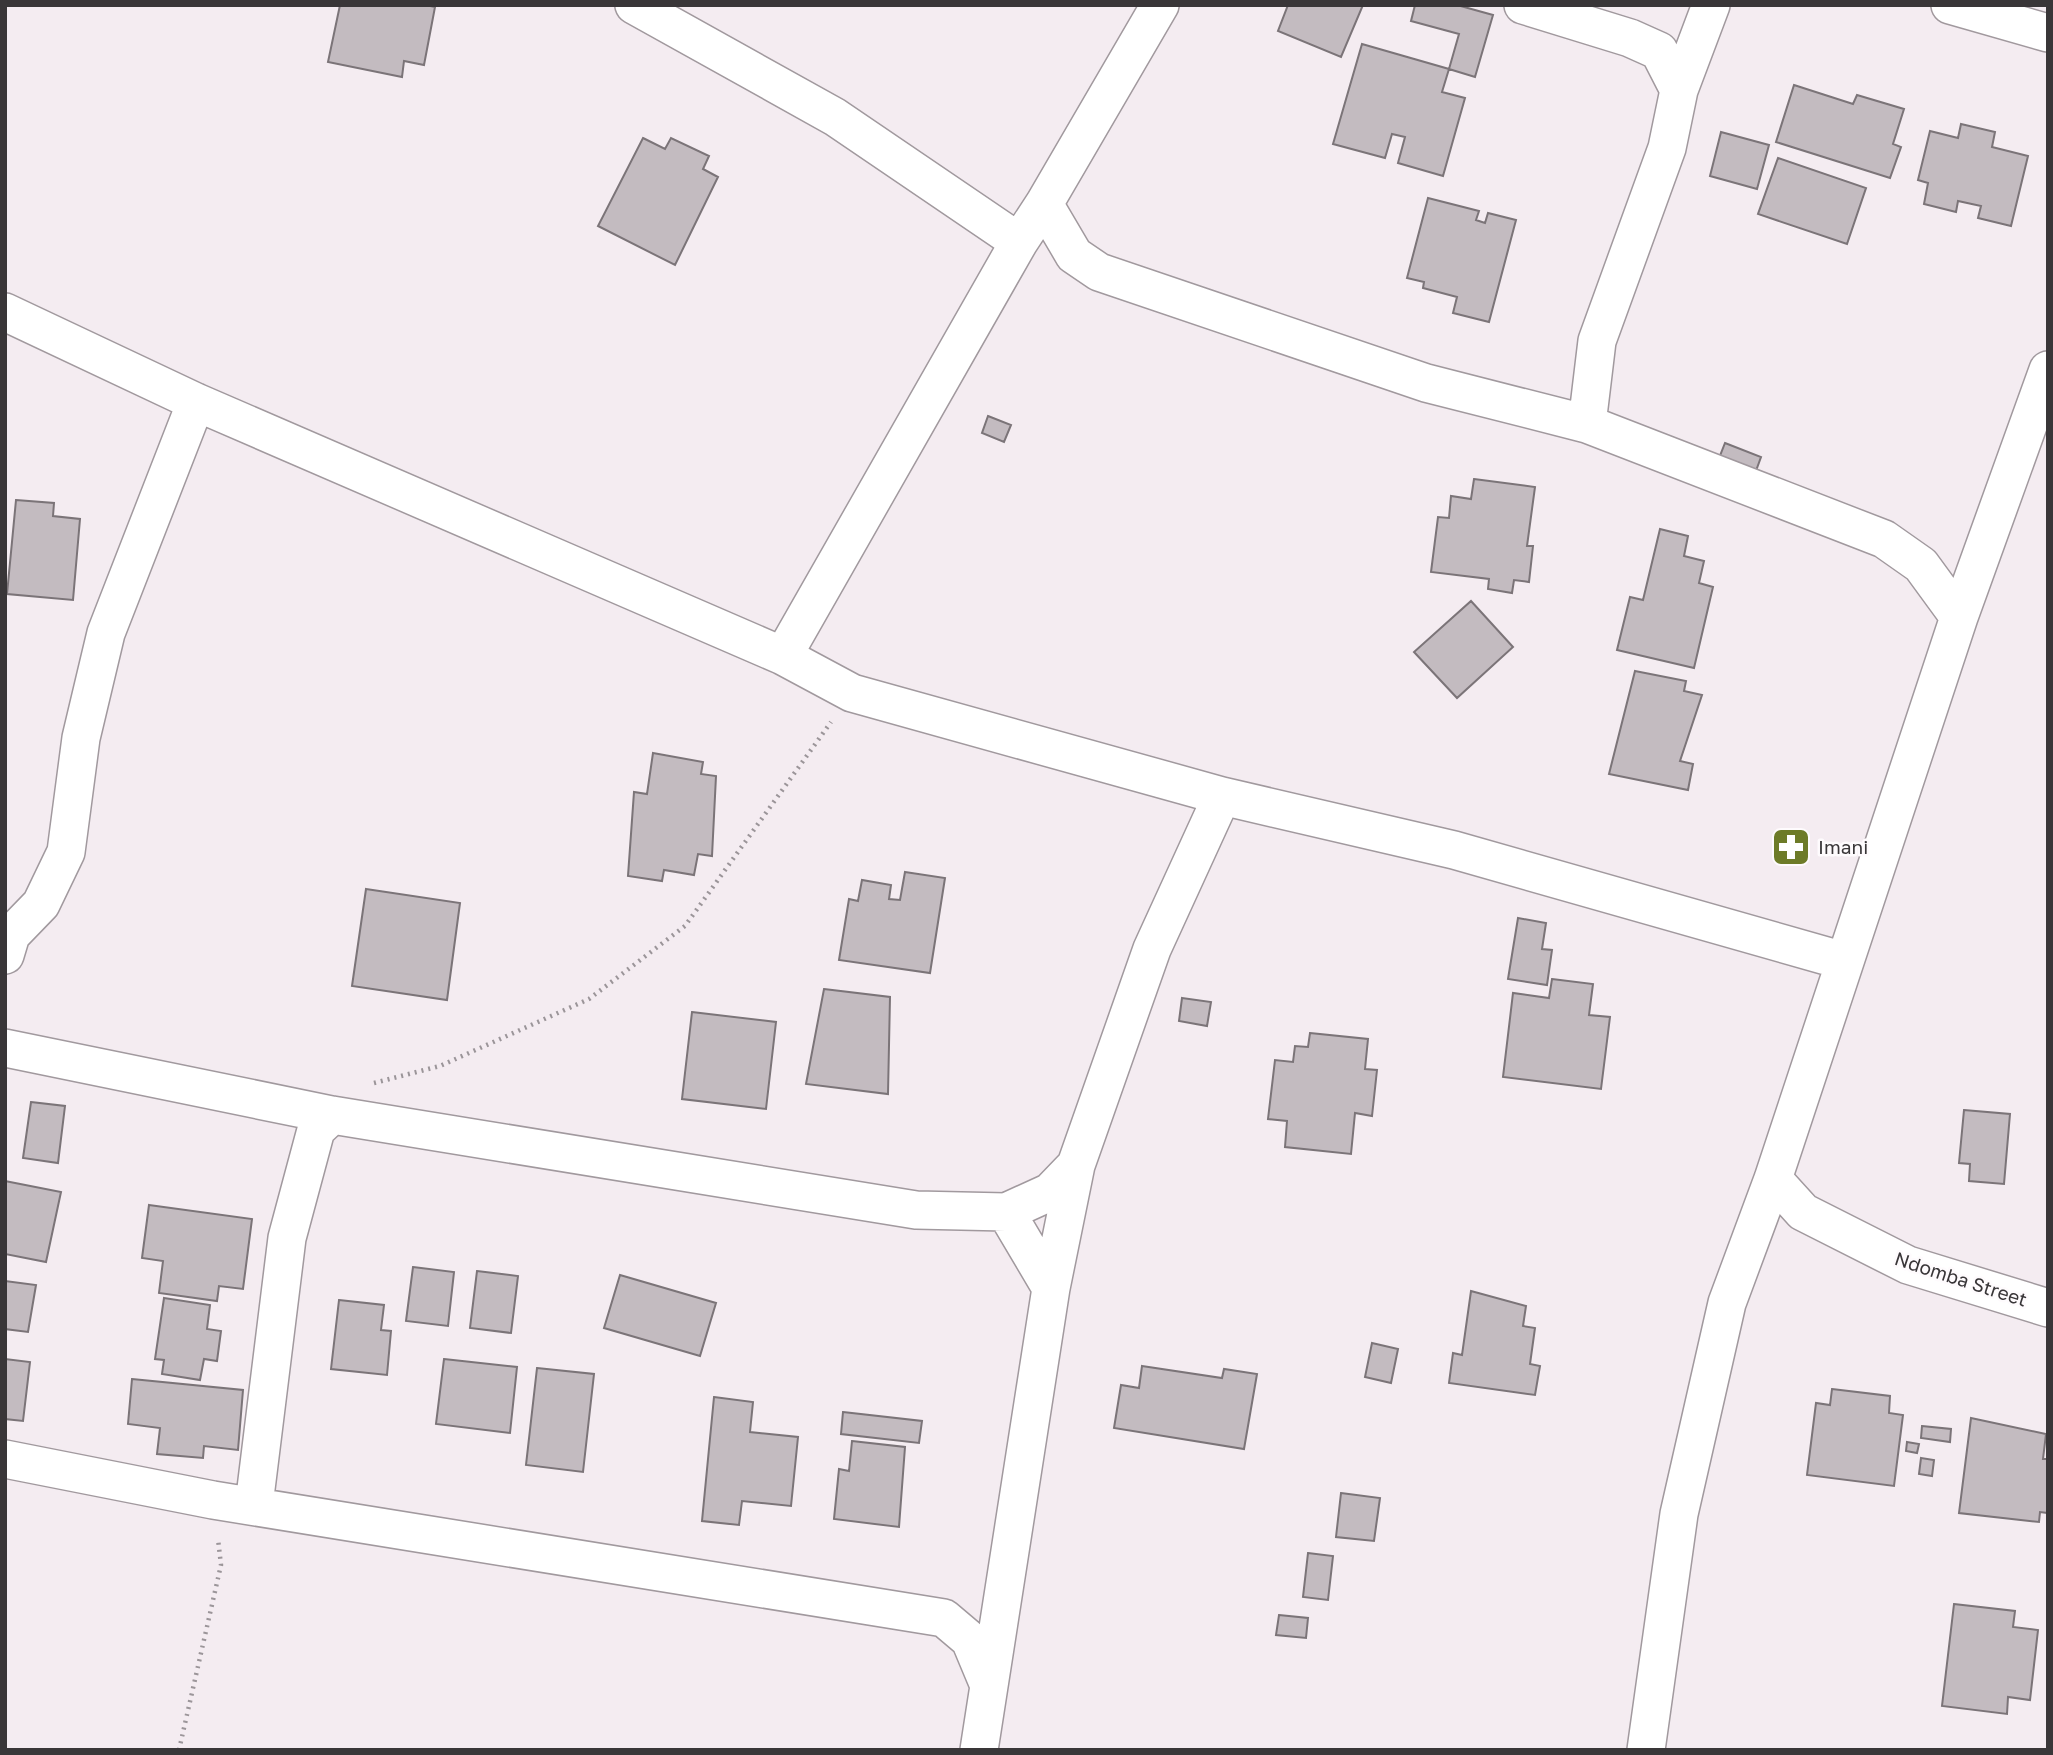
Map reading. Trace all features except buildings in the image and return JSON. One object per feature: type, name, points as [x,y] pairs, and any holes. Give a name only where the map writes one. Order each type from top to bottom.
[{"type":"street","points":[[634,5],[835,117],[1019,242]]},
{"type":"street","points":[[783,656],[1019,242],[1160,5]]},
{"type":"street","points":[[1523,5],[1630,38],[1659,51],[1679,90]]},
{"type":"street","points":[[1587,424],[1597,341],[1667,148],[1679,90],[1711,5]]},
{"type":"street","points":[[1950,5],[2048,33]]},
{"type":"street","points":[[1044,204],[1074,255],[1099,272],[1426,383],[1587,424],[1884,539],[1922,565],[1959,617]]},
{"type":"street","points":[[5,312],[196,402],[783,656],[852,693],[1223,796],[1454,850],[1844,961]]},
{"type":"street","points":[[1646,1750],[1679,1514],[1727,1303],[1773,1179],[1959,617],[2048,370]]},
{"type":"street","points":[[5,955],[11,935],[41,904],[66,852],[81,738],[106,633],[196,402]]},
{"type":"street","points":[[979,1750],[1051,1288],[1076,1166],[1152,949],[1223,796]]},
{"type":"street","points":[[5,1048],[334,1115],[916,1210],[1006,1212],[1050,1192],[1076,1166]]},
{"type":"street","points":[[254,1505],[287,1238],[316,1130],[334,1115]]},
{"type":"street","name":"Ndomba Street","points":[[1773,1179],[1802,1212],[1908,1265],[2048,1307]]},
{"type":"street","points":[[1006,1212],[1051,1288]]},
{"type":"street","points":[[5,1458],[214,1500],[944,1618],[970,1640],[988,1683]]},
{"type":"street","points":[[944,1618],[1003,1587]]},
{"type":"path","points":[[334,1115],[376,1082],[440,1066],[589,999],[685,926],[852,693]]},
{"type":"path","points":[[179,1750],[221,1565],[214,1500]]},
{"type":"place","name":"Imani","points":[[1791,847]]}]
